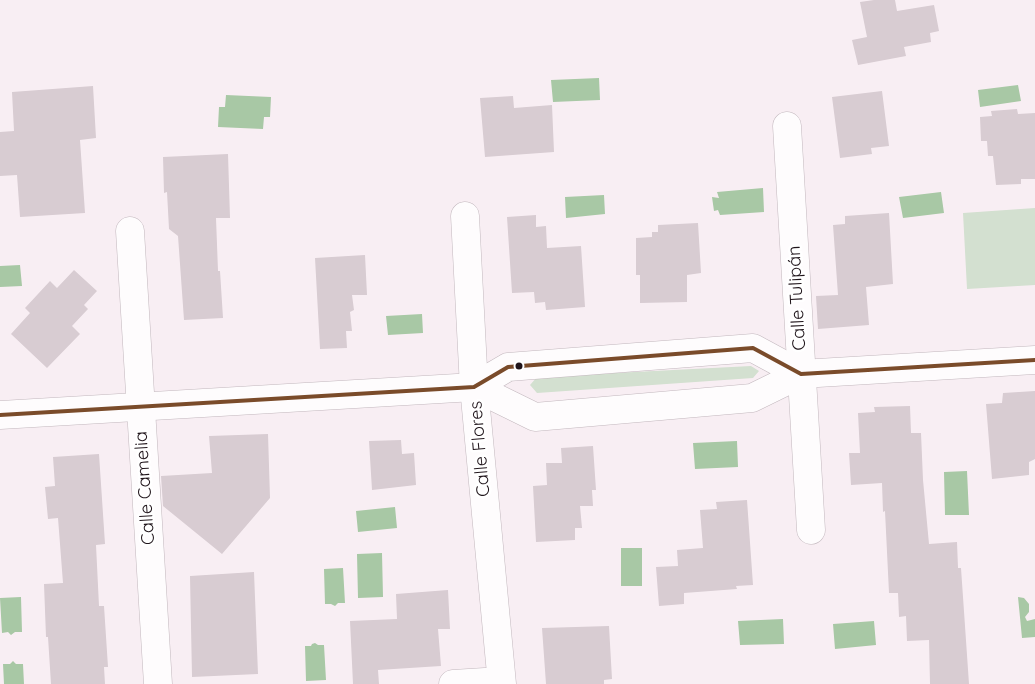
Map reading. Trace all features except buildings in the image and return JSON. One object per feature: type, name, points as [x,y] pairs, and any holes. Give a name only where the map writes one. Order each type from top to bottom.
[{"type":"street","name":"Calle Tulipán","points":[[787,126],[811,530]]},
{"type":"street","name":"Calle Flores","points":[[453,684],[501,682],[474,387],[465,216]]},
{"type":"street","name":"Calle Camelia","points":[[130,231],[158,684]]},
{"type":"street","points":[[0,415],[474,387],[508,367],[753,348],[801,374]]},
{"type":"street","points":[[474,387],[535,417],[752,398],[801,374],[1035,360]]},
{"type":"shaded area","points":[[599,78],[600,100],[553,102],[551,80]]},
{"type":"shaded area","points":[[1018,85],[1021,101],[980,107],[978,90]]},
{"type":"shaded area","points":[[226,95],[271,97],[270,117],[264,117],[263,129],[218,127],[219,107],[225,107]]},
{"type":"shaded area","points":[[763,188],[764,212],[720,215],[718,210],[714,211],[712,197],[719,198],[717,192]]},
{"type":"shaded area","points":[[941,192],[944,213],[903,218],[899,197]]},
{"type":"shaded area","points":[[604,195],[605,214],[566,218],[565,197]]},
{"type":"shaded area","points":[[1035,208],[1035,285],[967,289],[963,213]]},
{"type":"shaded area","points":[[20,265],[22,286],[0,287],[0,266]]},
{"type":"shaded area","points":[[422,314],[423,333],[388,335],[386,316]]},
{"type":"shaded area","points":[[751,366],[759,371],[753,378],[537,393],[530,385],[537,377]]},
{"type":"shaded area","points":[[737,441],[738,467],[695,469],[693,443]]},
{"type":"shaded area","points":[[967,471],[969,515],[945,515],[944,472]]},
{"type":"shaded area","points":[[395,507],[397,528],[358,532],[356,511]]},
{"type":"shaded area","points":[[621,548],[642,548],[642,586],[621,586]]},
{"type":"shaded area","points":[[382,553],[383,597],[358,598],[357,554]]},
{"type":"shaded area","points":[[343,568],[345,603],[338,603],[335,606],[325,604],[324,569]]},
{"type":"shaded area","points":[[21,597],[22,632],[15,632],[11,635],[8,632],[2,633],[0,598]]},
{"type":"shaded area","points":[[1018,597],[1024,598],[1029,604],[1029,612],[1025,617],[1027,621],[1035,619],[1035,637],[1022,638]]},
{"type":"shaded area","points":[[783,619],[784,644],[740,645],[738,621]]},
{"type":"shaded area","points":[[874,621],[876,645],[835,649],[833,624]]},
{"type":"shaded area","points":[[315,643],[324,645],[326,680],[306,681],[305,646],[311,646]]},
{"type":"shaded area","points":[[13,661],[16,664],[23,664],[24,684],[4,684],[3,664],[10,664]]},
{"type":"transit line","points":[[0,415],[474,387],[508,367],[753,348],[801,374],[1035,360]]}]
